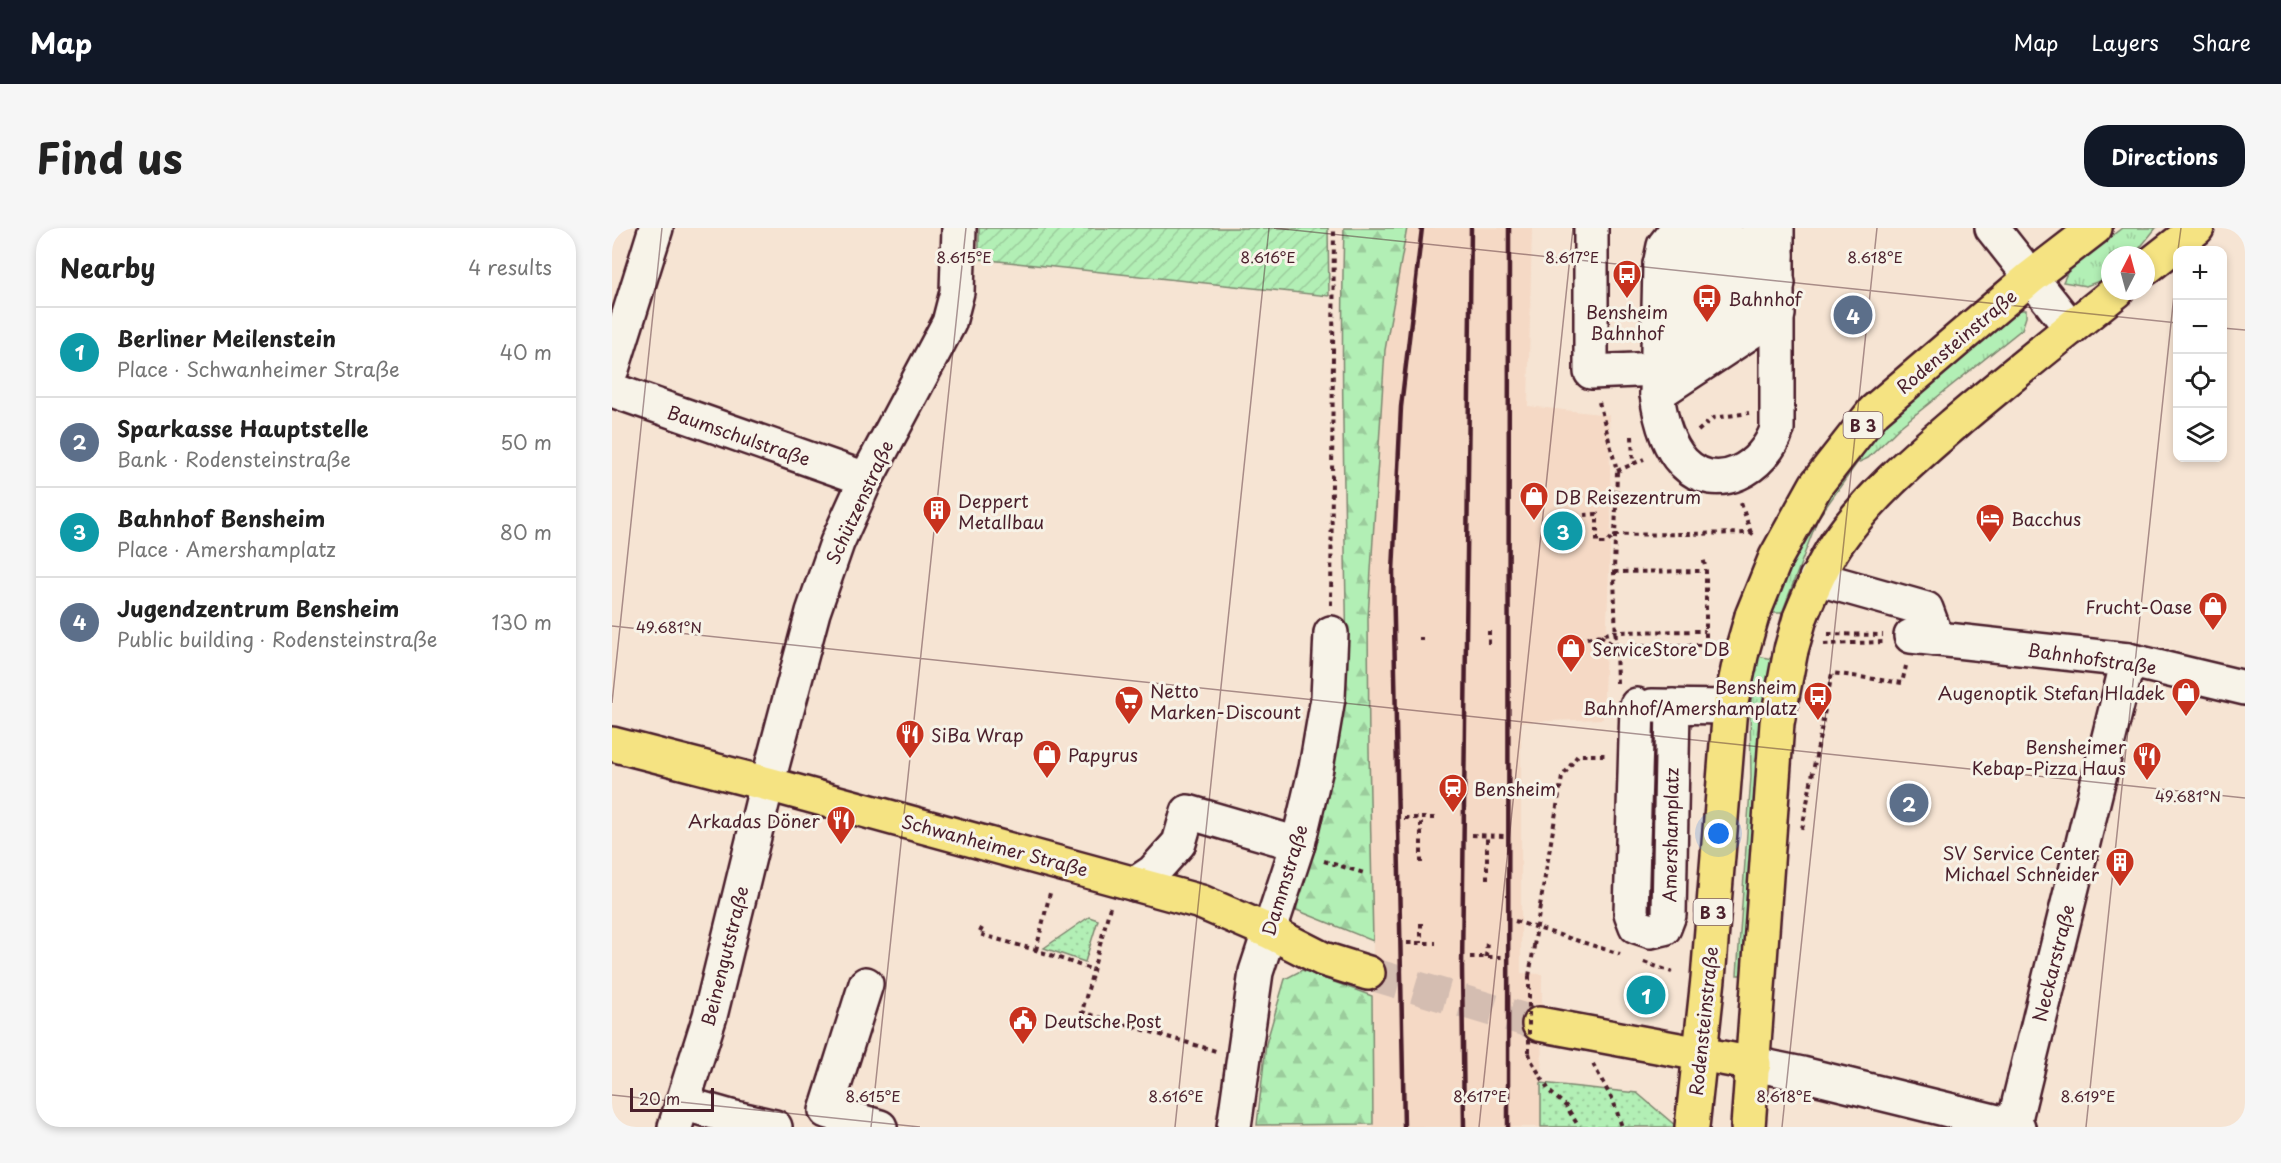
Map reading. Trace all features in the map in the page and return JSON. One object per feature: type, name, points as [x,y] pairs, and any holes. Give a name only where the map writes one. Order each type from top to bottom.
[{"type":"main road","name":"Rodensteinstraße","points":[[1692,1127],[1701,1054],[1731,707],[1742,651],[1752,616],[1776,557],[1816,485],[1874,411],[2030,278],[2095,228]]},
{"type":"main road","points":[[2155,261],[2197,228]]},
{"type":"main road","points":[[1748,1127],[1777,723],[1791,650],[1800,618],[1816,578],[1835,545],[1892,478],[2106,300]]},
{"type":"main road","name":"Schwanheimer Straße","points":[[612,744],[1059,862],[1201,902],[1268,931],[1323,959],[1368,973]]},
{"type":"main road","points":[[1534,1039],[1576,1031],[1754,1064]]},
{"type":"street","points":[[612,369],[656,228]]},
{"type":"street","name":"Schützenstraße","points":[[768,784],[813,612],[837,543],[866,479],[949,323],[957,292],[959,228]]},
{"type":"street","points":[[1591,228],[1591,372],[1658,363],[1777,262]]},
{"type":"street","points":[[1678,228],[1664,246],[1660,280],[1658,363],[1664,428],[1683,462],[1695,471],[1719,477],[1731,476],[1755,464],[1773,442],[1777,429],[1777,262]]},
{"type":"street","points":[[1660,280],[1725,228]]},
{"type":"street","points":[[1992,228],[2071,328]]},
{"type":"street","points":[[1658,363],[1777,262]]},
{"type":"street","points":[[1660,280],[1777,262]]},
{"type":"street","name":"Baumschulstraße","points":[[612,390],[866,479]]},
{"type":"street","points":[[1816,578],[1926,609],[1920,639]]},
{"type":"street","name":"Dammstraße","points":[[1234,1127],[1256,972],[1296,848],[1316,768],[1328,698],[1331,633]]},
{"type":"street","name":"Bahnhofstraße","points":[[1920,639],[2128,660],[2245,688]]},
{"type":"street","name":"Neckarstraße","points":[[2015,1127],[2128,660]]},
{"type":"street","points":[[1627,705],[1731,707]]},
{"type":"street","name":"Amershamplatz","points":[[1627,705],[1631,913],[1636,926],[1651,931],[1665,928],[1669,915],[1684,706]]},
{"type":"street","name":"Beinengutstraße","points":[[679,1115],[710,1016],[768,784]]},
{"type":"street","points":[[1126,881],[1153,872],[1179,843],[1188,812],[1296,848]]},
{"type":"street","points":[[826,1111],[866,984]]},
{"type":"street","points":[[1754,1064],[2015,1127]]},
{"type":"street","points":[[785,1127],[826,1111],[880,1127]]},
{"type":"street","points":[[679,1115],[775,1127]]},
{"type":"path","points":[[1331,633],[1334,228]]},
{"type":"path","points":[[1591,372],[1617,471],[1614,535],[1614,632],[1627,705]]},
{"type":"path","points":[[1584,515],[1597,514],[1597,543],[1607,543],[1614,535],[1751,533],[1776,557]]},
{"type":"path","points":[[1600,636],[1616,646],[1706,645],[1706,571],[1703,557]]},
{"type":"path","points":[[1614,572],[1706,571]]},
{"type":"path","points":[[1489,631],[1489,644]]},
{"type":"path","points":[[1578,640],[1614,632],[1705,631]]},
{"type":"path","points":[[1822,633],[1920,639],[1824,644],[1822,633]]},
{"type":"path","points":[[1801,838],[1832,673],[1902,683],[1920,639]]},
{"type":"path","points":[[1579,1127],[1566,1106],[1550,1092],[1534,1039],[1529,976],[1562,777],[1578,755],[1607,755]]},
{"type":"path","points":[[1404,818],[1436,818]]},
{"type":"path","points":[[1421,818],[1421,863]]},
{"type":"path","points":[[1472,835],[1504,836]]},
{"type":"path","points":[[1487,836],[1487,879]]},
{"type":"path","points":[[1296,848],[1364,873]]},
{"type":"path","points":[[1036,950],[1059,862]]},
{"type":"path","points":[[1126,881],[1093,970],[1082,1011],[1243,1058]]},
{"type":"path","points":[[1515,921],[1614,951]]},
{"type":"path","points":[[1421,923],[1421,943]]},
{"type":"path","points":[[982,928],[980,934],[1093,970]]},
{"type":"path","points":[[1486,957],[1487,941]]},
{"type":"path","points":[[1407,943],[1436,943]]},
{"type":"path","points":[[1470,957],[1503,957]]},
{"type":"path","points":[[1576,1031],[1614,1103],[1622,1127]]},
{"type":"shaded area","points":[[1407,228],[1532,228],[1528,406],[1609,415],[1611,522],[1603,719],[1521,722],[1521,973],[1542,974],[1541,1127],[1373,1127],[1373,941],[1368,618],[1385,350]]},
{"type":"green space","points":[[979,228],[1328,228],[1329,296],[979,259]]},
{"type":"green space","points":[[1344,228],[1407,228],[1385,350],[1368,618],[1373,941],[1294,909],[1331,781],[1344,702],[1346,622],[1342,346]]},
{"type":"green space","points":[[2122,228],[2156,228],[2141,246],[2101,246],[2101,280],[2086,286],[2063,282],[2069,269]]},
{"type":"green space","points":[[2016,310],[2026,310],[2022,329],[1901,426],[1868,458],[1857,463],[1818,518],[1782,613],[1770,613],[1803,535],[1826,498],[1873,435]]},
{"type":"green space","points":[[1758,656],[1772,659],[1763,712],[1744,975],[1737,975],[1751,777],[1750,708]]},
{"type":"green space","points":[[1089,917],[1098,920],[1085,962],[1044,948]]},
{"type":"green space","points":[[1302,970],[1372,996],[1373,1124],[1257,1125],[1266,1044],[1285,979]]},
{"type":"green space","points":[[1541,1083],[1637,1093],[1677,1127],[1541,1127]]},
{"type":"tunnel","points":[[1368,973],[1539,1024]]},
{"type":"railway","points":[[1404,1127],[1393,572],[1401,407],[1422,228]]},
{"type":"railway","points":[[1464,1127],[1462,968],[1471,228]]},
{"type":"railway","points":[[1508,1127],[1509,228]]},
{"type":"place","name":"Bensheim Bahnhof","points":[[1627,300]]},
{"type":"place","name":"Jugendzentrum Bensheim","points":[[1853,315]]},
{"type":"place","name":"Bahnhof","points":[[1707,324]]},
{"type":"place","name":"DB Reisezentrum","points":[[1534,522]]},
{"type":"place","name":"Bahnhof Bensheim","points":[[1563,531]]},
{"type":"place","name":"Deppert Metallbau","points":[[937,536]]},
{"type":"place","name":"Bacchus","points":[[1990,544]]},
{"type":"place","name":"Frucht-Oase","points":[[2213,632]]},
{"type":"place","name":"ServiceStore DB","points":[[1571,674]]},
{"type":"place","name":"Augenoptik Stefan Hladek","points":[[2186,718]]},
{"type":"place","name":"Bensheim Bahnhof/Amershamplatz","points":[[1818,722]]},
{"type":"place","name":"Netto Marken-Discount","points":[[1129,726]]},
{"type":"place","name":"SiBa Wrap","points":[[910,760]]},
{"type":"place","name":"Papyrus","points":[[1047,780]]},
{"type":"place","name":"Bensheimer Kebap-Pizza Haus","points":[[2147,782]]},
{"type":"place","name":"Sparkasse Hauptstelle","points":[[1909,803]]},
{"type":"place","name":"Bensheim","points":[[1453,814]]},
{"type":"place","name":"Arkadas Döner","points":[[841,846]]},
{"type":"place","name":"SV Service Center Michael Schneider","points":[[2120,888]]},
{"type":"place","name":"Berliner Meilenstein","points":[[1646,995]]},
{"type":"place","name":"Deutsche Post","points":[[1023,1046]]}]
